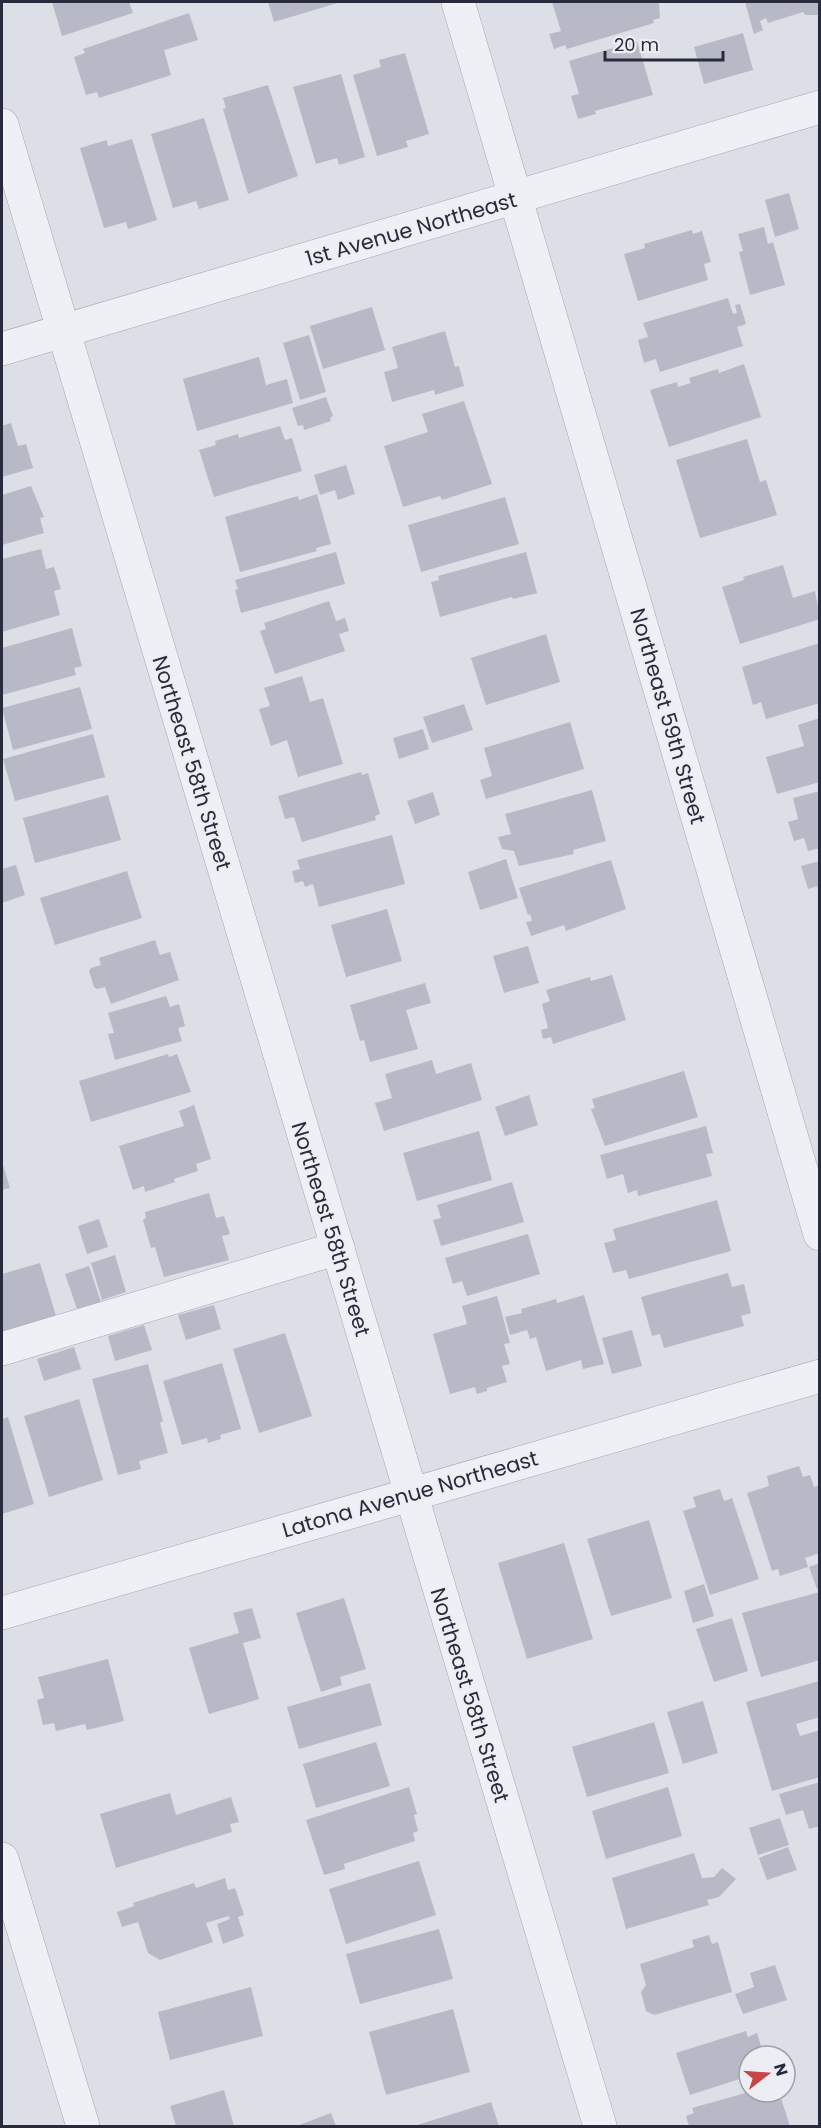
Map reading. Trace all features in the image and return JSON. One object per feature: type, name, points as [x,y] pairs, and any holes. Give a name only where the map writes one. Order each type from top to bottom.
[{"type":"street","name":"Northeast 59th Street","points":[[458,2],[819,1234]]},
{"type":"street","name":"1st Avenue Northeast","points":[[2,349],[819,107]]},
{"type":"street","name":"Northeast 58th Street","points":[[2,125],[600,2127]]},
{"type":"street","points":[[2,1349],[338,1248]]},
{"type":"street","name":"Latona Avenue Northeast","points":[[2,1612],[819,1376]]},
{"type":"street","points":[[2,1859],[83,2127]]},
{"type":"building","points":[[52,2],[129,2],[133,13],[62,36]]},
{"type":"building","points":[[268,2],[341,2],[274,22]]},
{"type":"building","points":[[552,2],[659,2],[660,18],[653,20],[654,23],[567,49],[565,45],[554,49],[549,34],[561,31]]},
{"type":"building","points":[[745,2],[820,2],[820,15],[805,15],[803,12],[768,23],[766,18],[760,21],[763,30],[754,34]]},
{"type":"building","points":[[189,13],[198,40],[164,50],[171,75],[99,98],[97,92],[86,95],[74,57],[85,53],[83,49]]},
{"type":"building","points":[[743,33],[753,70],[704,84],[694,47]]},
{"type":"building","points":[[637,41],[653,95],[595,111],[596,114],[578,119],[571,96],[579,94],[569,61]]},
{"type":"building","points":[[405,53],[429,134],[406,141],[408,147],[377,156],[353,75],[381,67],[379,60]]},
{"type":"building","points":[[341,74],[365,157],[339,165],[337,158],[316,164],[293,87]]},
{"type":"building","points":[[268,85],[298,176],[248,194],[223,109],[226,108],[223,98]]},
{"type":"building","points":[[204,118],[229,200],[199,209],[196,201],[173,208],[151,134]]},
{"type":"building","points":[[132,139],[157,220],[128,229],[126,222],[104,228],[80,148],[107,140],[108,146]]},
{"type":"building","points":[[789,193],[799,229],[775,237],[765,200]]},
{"type":"building","points":[[764,227],[768,244],[773,242],[785,285],[750,295],[739,252],[743,251],[738,234]]},
{"type":"building","points":[[692,230],[693,234],[702,231],[711,262],[704,264],[708,280],[638,301],[624,254],[645,248],[644,244]]},
{"type":"building","points":[[728,298],[733,314],[737,313],[735,305],[740,304],[746,324],[737,327],[743,346],[660,372],[656,359],[644,363],[638,340],[648,337],[643,323]]},
{"type":"building","points":[[372,307],[385,350],[323,369],[310,326]]},
{"type":"building","points":[[445,331],[455,367],[459,366],[464,386],[435,395],[434,390],[392,402],[384,372],[398,368],[392,347]]},
{"type":"building","points":[[309,335],[326,392],[300,400],[283,343]]},
{"type":"building","points":[[259,357],[266,385],[287,379],[293,403],[197,431],[183,379]]},
{"type":"building","points":[[744,364],[761,417],[669,447],[650,390],[677,382],[678,387],[691,383],[689,378],[718,369],[719,373]]},
{"type":"building","points":[[326,397],[333,416],[330,418],[331,421],[304,430],[303,425],[298,426],[292,408]]},
{"type":"building","points":[[464,401],[492,484],[442,500],[440,496],[403,507],[384,446],[428,432],[422,414]]},
{"type":"building","points":[[11,423],[18,446],[26,444],[33,468],[2,477],[2,426]]},
{"type":"building","points":[[280,426],[285,440],[292,438],[302,471],[214,497],[199,450],[216,445],[215,441],[238,434],[239,438]]},
{"type":"building","points":[[747,439],[760,482],[766,480],[777,515],[700,538],[676,460]]},
{"type":"building","points":[[346,465],[355,494],[338,500],[335,490],[320,495],[314,475]]},
{"type":"building","points":[[31,486],[44,517],[40,518],[44,533],[2,545],[2,495]]},
{"type":"building","points":[[317,494],[331,544],[316,548],[317,551],[240,572],[225,517],[298,496],[299,500]]},
{"type":"building","points":[[505,497],[519,544],[421,572],[408,525]]},
{"type":"building","points":[[41,549],[46,569],[54,567],[61,589],[54,591],[60,615],[2,632],[2,559]]},
{"type":"building","points":[[336,552],[345,584],[241,613],[235,580]]},
{"type":"building","points":[[526,552],[537,593],[513,599],[512,597],[440,617],[431,582],[439,580],[438,576]]},
{"type":"building","points":[[783,565],[793,598],[815,591],[820,619],[740,644],[722,587],[744,580],[743,577]]},
{"type":"building","points":[[329,601],[336,621],[345,618],[349,631],[339,634],[345,651],[275,674],[260,631],[266,629],[264,623]]},
{"type":"building","points":[[72,628],[82,666],[74,668],[76,675],[2,695],[2,648]]},
{"type":"building","points":[[546,634],[560,682],[486,705],[471,658]]},
{"type":"building","points":[[820,643],[820,703],[766,719],[761,702],[753,705],[742,667]]},
{"type":"building","points":[[302,676],[310,702],[323,698],[343,764],[298,777],[287,740],[271,746],[259,709],[270,706],[264,688]]},
{"type":"building","points":[[80,687],[92,729],[13,750],[2,708]]},
{"type":"building","points":[[464,704],[473,730],[432,743],[423,717]]},
{"type":"building","points":[[820,718],[820,782],[777,794],[766,757],[804,746],[798,725]]},
{"type":"building","points":[[570,722],[584,769],[486,799],[480,780],[492,776],[484,748]]},
{"type":"building","points":[[423,729],[429,749],[399,759],[393,738]]},
{"type":"building","points":[[93,734],[105,777],[15,801],[3,759]]},
{"type":"building","points":[[361,772],[362,775],[368,773],[380,814],[375,816],[376,820],[302,842],[294,817],[285,819],[278,796]]},
{"type":"building","points":[[592,790],[606,841],[573,850],[574,854],[519,866],[514,851],[502,849],[498,837],[511,834],[505,814]]},
{"type":"building","points":[[820,791],[820,848],[808,851],[804,838],[794,841],[788,822],[798,819],[793,798]]},
{"type":"building","points":[[433,792],[440,815],[415,824],[407,801]]},
{"type":"building","points":[[108,795],[121,840],[35,863],[23,818]]},
{"type":"building","points":[[392,835],[405,884],[319,907],[313,884],[305,887],[303,881],[295,883],[292,871],[300,869],[297,860]]},
{"type":"building","points":[[506,859],[518,898],[480,910],[468,872]]},
{"type":"building","points":[[611,860],[626,909],[566,931],[564,925],[531,936],[526,922],[532,921],[519,888]]},
{"type":"building","points":[[820,861],[819,893],[817,886],[808,889],[801,866]]},
{"type":"building","points":[[16,865],[25,895],[2,903],[2,869]]},
{"type":"building","points":[[127,871],[142,918],[55,945],[40,898]]},
{"type":"building","points":[[387,909],[402,961],[346,977],[331,925]]},
{"type":"building","points":[[155,940],[160,955],[170,952],[179,980],[111,1004],[105,987],[97,989],[94,987],[89,971],[91,968],[101,965],[99,958]]},
{"type":"building","points":[[528,946],[539,983],[504,993],[493,956]]},
{"type":"building","points":[[612,975],[626,1020],[553,1044],[551,1037],[543,1039],[541,1030],[548,1028],[542,1004],[550,1001],[546,990],[590,977],[591,981]]},
{"type":"building","points":[[425,983],[431,1003],[406,1010],[418,1049],[370,1062],[364,1040],[360,1041],[350,1005]]},
{"type":"building","points":[[166,996],[170,1007],[179,1004],[185,1026],[178,1028],[182,1041],[115,1060],[108,1034],[114,1033],[108,1013]]},
{"type":"building","points":[[168,1054],[169,1057],[177,1054],[191,1092],[91,1122],[79,1081]]},
{"type":"building","points":[[432,1060],[436,1074],[471,1063],[482,1100],[384,1131],[375,1103],[392,1098],[385,1074]]},
{"type":"building","points":[[684,1071],[698,1117],[605,1146],[591,1109],[595,1108],[592,1099]]},
{"type":"building","points":[[529,1095],[538,1125],[505,1136],[495,1107]]},
{"type":"building","points":[[194,1105],[211,1159],[196,1164],[198,1171],[174,1179],[175,1182],[145,1192],[144,1186],[133,1190],[119,1146],[184,1126],[179,1111]]},
{"type":"building","points":[[706,1126],[713,1153],[706,1154],[712,1176],[638,1196],[637,1190],[628,1193],[623,1174],[607,1179],[600,1155]]},
{"type":"building","points":[[479,1131],[492,1180],[417,1201],[403,1153]]},
{"type":"building","points":[[2,1162],[10,1188],[2,1190]]},
{"type":"building","points":[[512,1182],[524,1222],[441,1246],[433,1220],[441,1218],[437,1205]]},
{"type":"building","points":[[209,1193],[216,1218],[224,1216],[230,1234],[222,1236],[229,1260],[164,1277],[155,1247],[151,1248],[143,1220],[146,1218],[145,1212]]},
{"type":"building","points":[[717,1200],[731,1251],[629,1279],[626,1270],[613,1273],[604,1243],[616,1240],[613,1229]]},
{"type":"building","points":[[99,1219],[108,1247],[87,1254],[78,1226]]},
{"type":"building","points":[[528,1234],[540,1274],[467,1296],[462,1281],[453,1284],[445,1258]]},
{"type":"building","points":[[115,1255],[126,1292],[102,1300],[91,1263]]},
{"type":"building","points":[[40,1263],[56,1316],[2,1332],[2,1274]]},
{"type":"building","points":[[89,1266],[101,1302],[77,1309],[65,1274]]},
{"type":"building","points":[[728,1273],[732,1287],[744,1284],[751,1313],[741,1316],[744,1326],[664,1348],[660,1334],[652,1336],[641,1297]]},
{"type":"building","points":[[584,1295],[604,1364],[583,1369],[581,1360],[546,1371],[536,1337],[530,1339],[527,1330],[510,1335],[505,1317],[522,1313],[521,1309],[556,1299],[557,1303]]},
{"type":"building","points":[[497,1296],[510,1343],[504,1344],[510,1364],[502,1366],[507,1382],[487,1388],[487,1391],[477,1394],[475,1387],[450,1394],[433,1334],[467,1324],[462,1306]]},
{"type":"building","points":[[214,1305],[221,1329],[186,1340],[178,1315]]},
{"type":"building","points":[[144,1325],[152,1350],[115,1361],[108,1336]]},
{"type":"building","points":[[632,1330],[642,1366],[612,1374],[602,1338]]},
{"type":"building","points":[[285,1333],[312,1416],[259,1433],[233,1349]]},
{"type":"building","points":[[74,1347],[81,1369],[44,1381],[37,1359]]},
{"type":"building","points":[[222,1363],[241,1429],[220,1435],[221,1439],[208,1443],[207,1438],[182,1445],[163,1381]]},
{"type":"building","points":[[148,1364],[163,1421],[160,1423],[168,1453],[139,1461],[141,1469],[118,1475],[92,1379]]},
{"type":"building","points":[[79,1399],[103,1480],[49,1497],[24,1416]]},
{"type":"building","points":[[8,1417],[34,1504],[2,1514],[2,1419]]},
{"type":"building","points":[[799,1466],[803,1477],[810,1475],[814,1487],[820,1485],[820,1553],[805,1558],[808,1567],[780,1576],[778,1569],[772,1571],[747,1493],[769,1486],[767,1476]]},
{"type":"building","points":[[720,1489],[724,1501],[732,1498],[759,1579],[710,1595],[683,1511],[696,1507],[693,1497]]},
{"type":"building","points":[[649,1520],[672,1598],[611,1616],[587,1539]]},
{"type":"building","points":[[564,1543],[593,1639],[527,1659],[498,1563]]},
{"type":"building","points":[[820,1563],[820,1588],[817,1589],[809,1567]]},
{"type":"building","points":[[704,1584],[714,1616],[693,1623],[684,1591]]},
{"type":"building","points":[[820,1592],[820,1660],[761,1677],[742,1613]]},
{"type":"building","points":[[344,1598],[366,1669],[340,1677],[342,1685],[321,1692],[296,1613]]},
{"type":"building","points":[[252,1608],[261,1638],[243,1643],[259,1699],[209,1714],[189,1648],[239,1633],[233,1613]]},
{"type":"building","points":[[732,1618],[748,1671],[714,1682],[696,1629]]},
{"type":"building","points":[[108,1659],[124,1721],[87,1730],[85,1724],[56,1731],[54,1723],[43,1725],[37,1700],[44,1698],[38,1677]]},
{"type":"building","points":[[819,1681],[820,1717],[796,1724],[800,1736],[820,1730],[820,1777],[772,1791],[746,1702]]},
{"type":"building","points":[[370,1683],[382,1725],[299,1749],[287,1707]]},
{"type":"building","points":[[703,1701],[718,1753],[683,1764],[667,1712]]},
{"type":"building","points":[[654,1722],[669,1773],[587,1797],[572,1747]]},
{"type":"building","points":[[376,1742],[390,1786],[316,1808],[303,1764]]},
{"type":"building","points":[[820,1782],[820,1826],[809,1829],[803,1810],[786,1815],[779,1794]]},
{"type":"building","points":[[409,1787],[417,1814],[414,1815],[418,1831],[413,1833],[415,1841],[344,1864],[345,1869],[324,1875],[306,1820]]},
{"type":"building","points":[[668,1787],[682,1836],[606,1859],[592,1811]]},
{"type":"building","points":[[170,1793],[176,1815],[231,1797],[239,1822],[230,1824],[232,1832],[116,1868],[100,1814]]},
{"type":"building","points":[[780,1818],[789,1845],[758,1855],[749,1828]]},
{"type":"building","points":[[788,1847],[797,1870],[767,1880],[759,1858]]},
{"type":"building","points":[[694,1853],[702,1878],[714,1877],[722,1868],[736,1879],[719,1897],[707,1900],[709,1905],[626,1929],[612,1878]]},
{"type":"building","points":[[419,1861],[436,1915],[346,1944],[329,1889]]},
{"type":"building","points":[[225,1878],[228,1890],[235,1888],[244,1915],[238,1917],[244,1936],[223,1944],[217,1924],[230,1919],[229,1916],[206,1923],[213,1942],[160,1960],[148,1953],[138,1922],[122,1927],[117,1912],[134,1906],[133,1903],[194,1883],[196,1888]]},
{"type":"building","points":[[439,1929],[453,1979],[360,2004],[346,1954]]},
{"type":"building","points":[[709,1935],[712,1944],[718,1942],[732,1992],[654,2015],[646,2011],[641,1992],[646,1985],[640,1964],[694,1947],[692,1940]]},
{"type":"building","points":[[775,1965],[787,2000],[743,2014],[735,1994],[754,1987],[750,1973]]},
{"type":"building","points":[[251,1987],[263,2036],[170,2060],[158,2012]]},
{"type":"building","points":[[453,2009],[470,2072],[386,2095],[369,2032]]},
{"type":"building","points":[[746,2031],[748,2037],[757,2033],[760,2044],[737,2044],[737,2080],[690,2095],[676,2053]]},
{"type":"building","points":[[224,2090],[234,2126],[176,2126],[170,2106]]},
{"type":"building","points":[[737,2095],[737,2104],[783,2104],[790,2126],[689,2126],[686,2116],[694,2113],[692,2108]]},
{"type":"building","points":[[491,2102],[499,2126],[414,2126]]},
{"type":"building","points":[[331,2113],[336,2126],[299,2125]]}]
